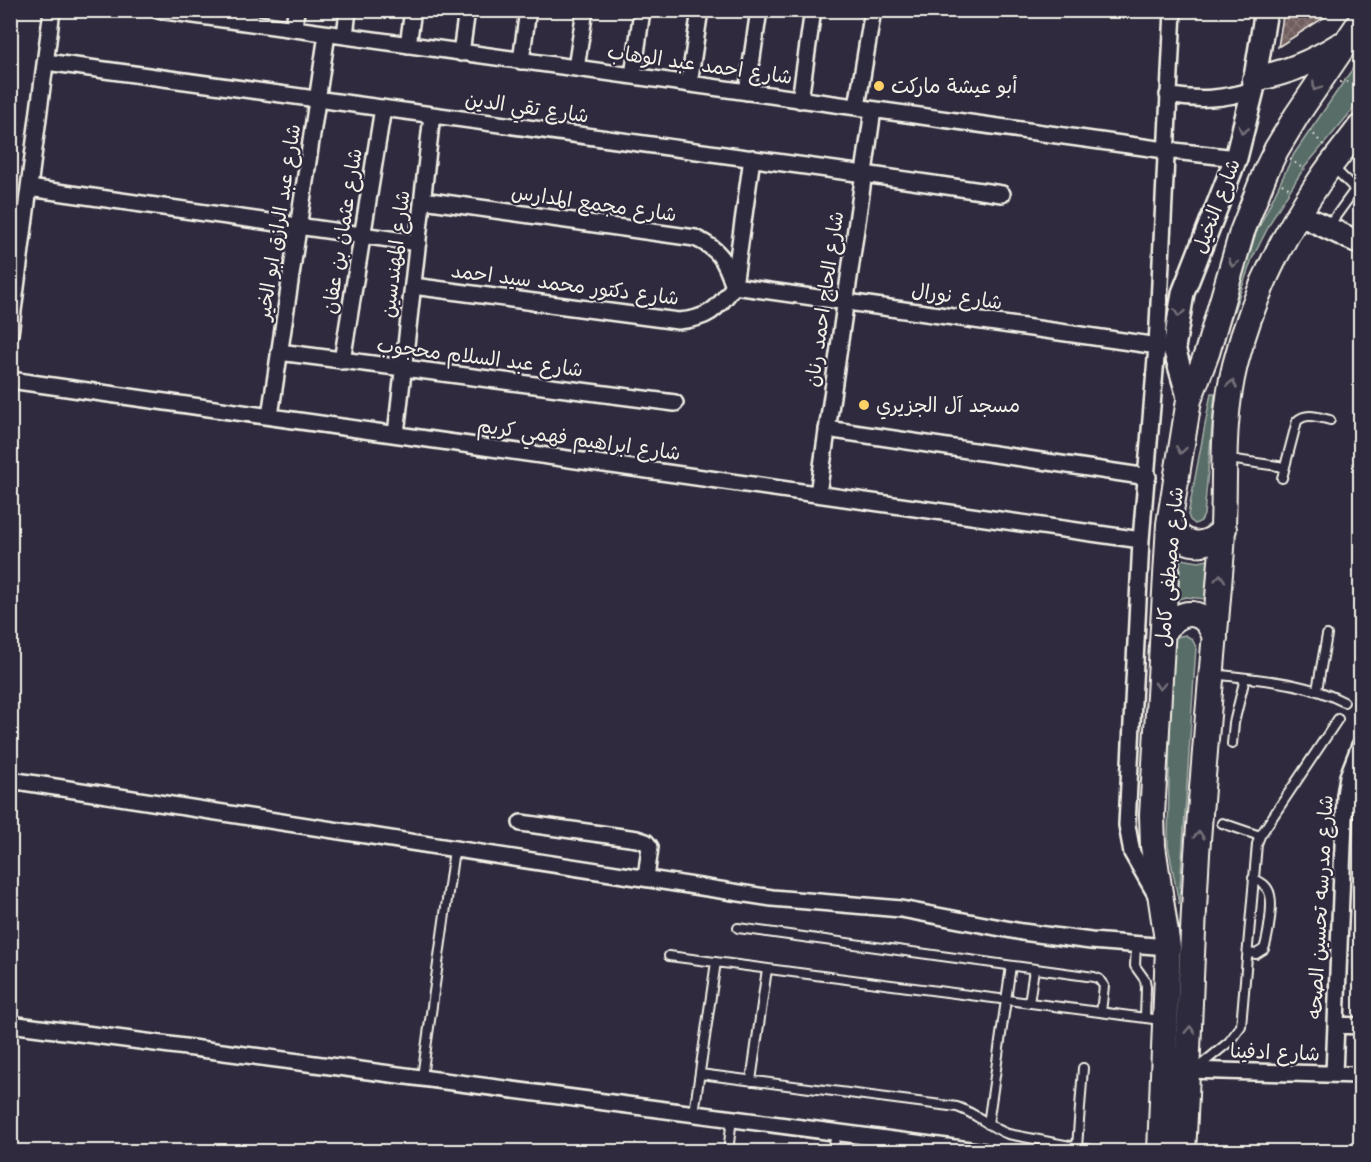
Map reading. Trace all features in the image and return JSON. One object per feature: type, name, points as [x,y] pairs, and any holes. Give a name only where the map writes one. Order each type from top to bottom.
[{"type":"main road","name":"شارع النخيل","points":[[1189,400],[1166,347],[1183,292],[1236,158],[1254,84],[1266,10]]},
{"type":"main road","points":[[1254,84],[1314,61],[1340,44],[1357,28]]},
{"type":"main road","name":"شارع مصطفى كامل","points":[[1160,1152],[1155,1019],[1168,947],[1153,846],[1152,815],[1169,524],[1189,400],[1207,353],[1242,232],[1265,173],[1297,115],[1357,28]]},
{"type":"main road","points":[[1183,1152],[1191,1070],[1197,854],[1224,529],[1224,437],[1235,365],[1265,281],[1318,184],[1360,127]]},
{"type":"main road","points":[[1318,184],[1327,228],[1360,243]]},
{"type":"main road","points":[[1169,524],[1175,534],[1195,543],[1206,542],[1216,537],[1224,529]]},
{"type":"main road","points":[[1164,632],[1170,621],[1180,615],[1192,614],[1203,618],[1212,626],[1215,638]]},
{"type":"street","points":[[10,334],[52,10]]},
{"type":"street","name":"شارع احمد عبد الوهاب","points":[[159,10],[220,15],[327,34],[1236,158]]},
{"type":"street","points":[[294,29],[296,10]]},
{"type":"street","points":[[345,36],[348,10]]},
{"type":"street","points":[[408,45],[413,10]]},
{"type":"street","points":[[461,52],[467,10]]},
{"type":"street","points":[[521,61],[528,10]]},
{"type":"street","points":[[576,68],[585,10]]},
{"type":"street","points":[[633,76],[642,10]]},
{"type":"street","points":[[689,84],[700,10]]},
{"type":"street","points":[[747,92],[759,10]]},
{"type":"street","points":[[801,100],[813,10]]},
{"type":"street","points":[[857,107],[873,10]]},
{"type":"street","points":[[1161,903],[1132,853],[1127,825],[1141,540],[1166,347],[1165,150],[1173,10]]},
{"type":"street","name":"شارع عبد الرازق ابو الخير","points":[[270,416],[327,34]]},
{"type":"street","name":"شارع تقي الدين","points":[[46,62],[1002,194]]},
{"type":"street","points":[[1168,95],[1211,100],[1233,97],[1254,84]]},
{"type":"street","name":"شارع عثمان بن عفان","points":[[342,361],[383,108]]},
{"type":"street","name":"شارع الحاج احمد رنان","points":[[818,494],[873,110]]},
{"type":"street","name":"شارع المهندسين","points":[[396,434],[432,115]]},
{"type":"street","points":[[734,286],[752,158]]},
{"type":"street","points":[[29,188],[418,243]]},
{"type":"street","name":"شارع مجمع المدارس","points":[[423,200],[695,238],[710,245],[721,256],[734,286]]},
{"type":"street","name":"شارع دكتور محمد سيد احمد","points":[[413,286],[678,321],[695,320],[711,313],[734,286]]},
{"type":"street","name":"شارع نورال","points":[[734,286],[1166,347]]},
{"type":"street","name":"شارع عبد السلام محجوب","points":[[279,352],[675,404]]},
{"type":"street","name":"شارع ابراهيم فهمي كريم","points":[[10,380],[1141,540]]},
{"type":"street","points":[[827,429],[1148,477]]},
{"type":"street","name":"شارع مدرسه تحسين الصحه","points":[[1334,1074],[1344,814],[1348,776],[1360,745]]},
{"type":"street","points":[[10,780],[772,898],[901,909],[1022,932],[1091,941],[1168,947]]},
{"type":"street","points":[[1344,814],[1360,815]]},
{"type":"street","points":[[521,823],[646,842],[650,847],[646,878]]},
{"type":"street","points":[[10,1024],[985,1152]]},
{"type":"street","points":[[1336,1025],[1360,1026]]},
{"type":"street","name":"شارع ادفينا","points":[[1191,1070],[1360,1075]]},
{"type":"lane","points":[[1318,184],[1352,186],[1354,191],[1327,228]]},
{"type":"lane","points":[[1282,478],[1297,421],[1308,415],[1330,420]]},
{"type":"lane","points":[[1224,459],[1285,467]]},
{"type":"lane","points":[[1317,690],[1327,635]]},
{"type":"lane","points":[[1212,673],[1317,690],[1344,702]]},
{"type":"lane","points":[[1232,744],[1234,723],[1245,678]]},
{"type":"lane","points":[[1191,1070],[1229,1042],[1241,1026],[1255,853],[1260,836],[1338,719]]},
{"type":"lane","points":[[1222,824],[1260,836]]},
{"type":"lane","points":[[422,1077],[454,850]]},
{"type":"lane","points":[[1248,953],[1256,954],[1264,949],[1270,903],[1270,895],[1266,888],[1253,878]]},
{"type":"lane","points":[[738,928],[1100,979],[1104,986],[1101,1012]]},
{"type":"lane","points":[[669,956],[1155,1019],[1145,980],[1135,966],[1136,945]]},
{"type":"lane","points":[[694,1113],[716,962]]},
{"type":"lane","points":[[988,1124],[1011,966]]},
{"type":"lane","points":[[751,1081],[767,969]]},
{"type":"lane","points":[[1029,1003],[1034,969]]},
{"type":"lane","points":[[1077,1147],[1083,1068]]},
{"type":"lane","points":[[700,1074],[957,1107],[969,1111],[1008,1134],[1101,1152]]},
{"type":"lane","points":[[728,1152],[732,1118]]},
{"type":"lane","points":[[833,1152],[836,1132]]},
{"type":"path","points":[[1297,115],[1318,184]]},
{"type":"path","points":[[1276,150],[1318,184]]},
{"type":"path","points":[[1265,173],[1318,184]]},
{"type":"green space","points":[[1360,58],[1360,101],[1304,168],[1276,212],[1252,259],[1221,347],[1222,326],[1248,250],[1294,154]]},
{"type":"green space","points":[[1211,393],[1215,393],[1204,515],[1201,521],[1195,524],[1188,515]]},
{"type":"green space","points":[[1176,558],[1199,562],[1208,560],[1206,599],[1186,597],[1174,600]]},
{"type":"green space","points":[[1185,635],[1192,639],[1196,647],[1179,904],[1168,845],[1171,643],[1176,637]]},
{"type":"building","points":[[1284,10],[1336,10],[1278,47]]},
{"type":"place","name":"أبو عيشة ماركت","points":[[879,86]]},
{"type":"place","name":"مسجد آل الجزيري","points":[[864,405]]}]
